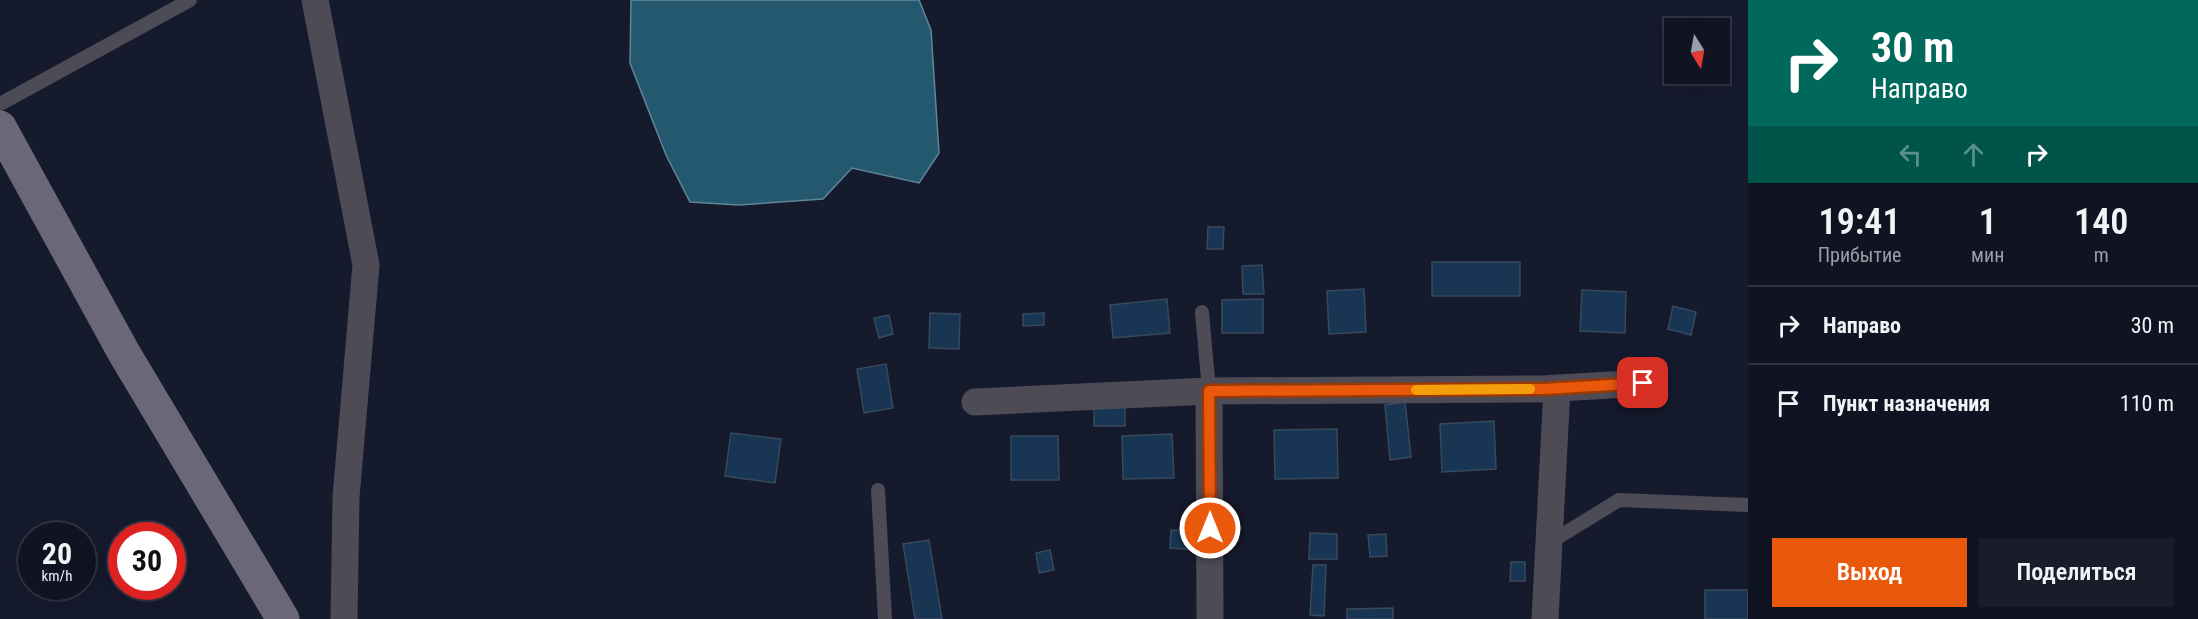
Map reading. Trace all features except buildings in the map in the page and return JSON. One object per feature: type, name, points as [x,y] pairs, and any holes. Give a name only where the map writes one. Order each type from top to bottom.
[{"type":"street","points":[[315,0],[366,265],[346,497],[344,619]]},
{"type":"street","points":[[0,127],[124,353],[283,619]]},
{"type":"street","points":[[975,402],[1209,391],[1557,388],[1643,383]]},
{"type":"street","points":[[1545,619],[1557,388]]},
{"type":"street","points":[[1209,391],[1210,619]]},
{"type":"lane","points":[[0,104],[190,0]]},
{"type":"lane","points":[[1202,312],[1209,391]]},
{"type":"lane","points":[[878,490],[885,619]]},
{"type":"lane","points":[[1549,543],[1619,500],[1748,506]]},
{"type":"water","points":[[631,0],[919,0],[931,30],[939,153],[919,183],[852,168],[823,199],[739,205],[690,202],[666,155],[630,63]]},
{"type":"slow traffic","points":[[1416,390],[1530,389]]},
{"type":"route","points":[[1210,528],[1209,391],[1544,389],[1643,383]]}]
